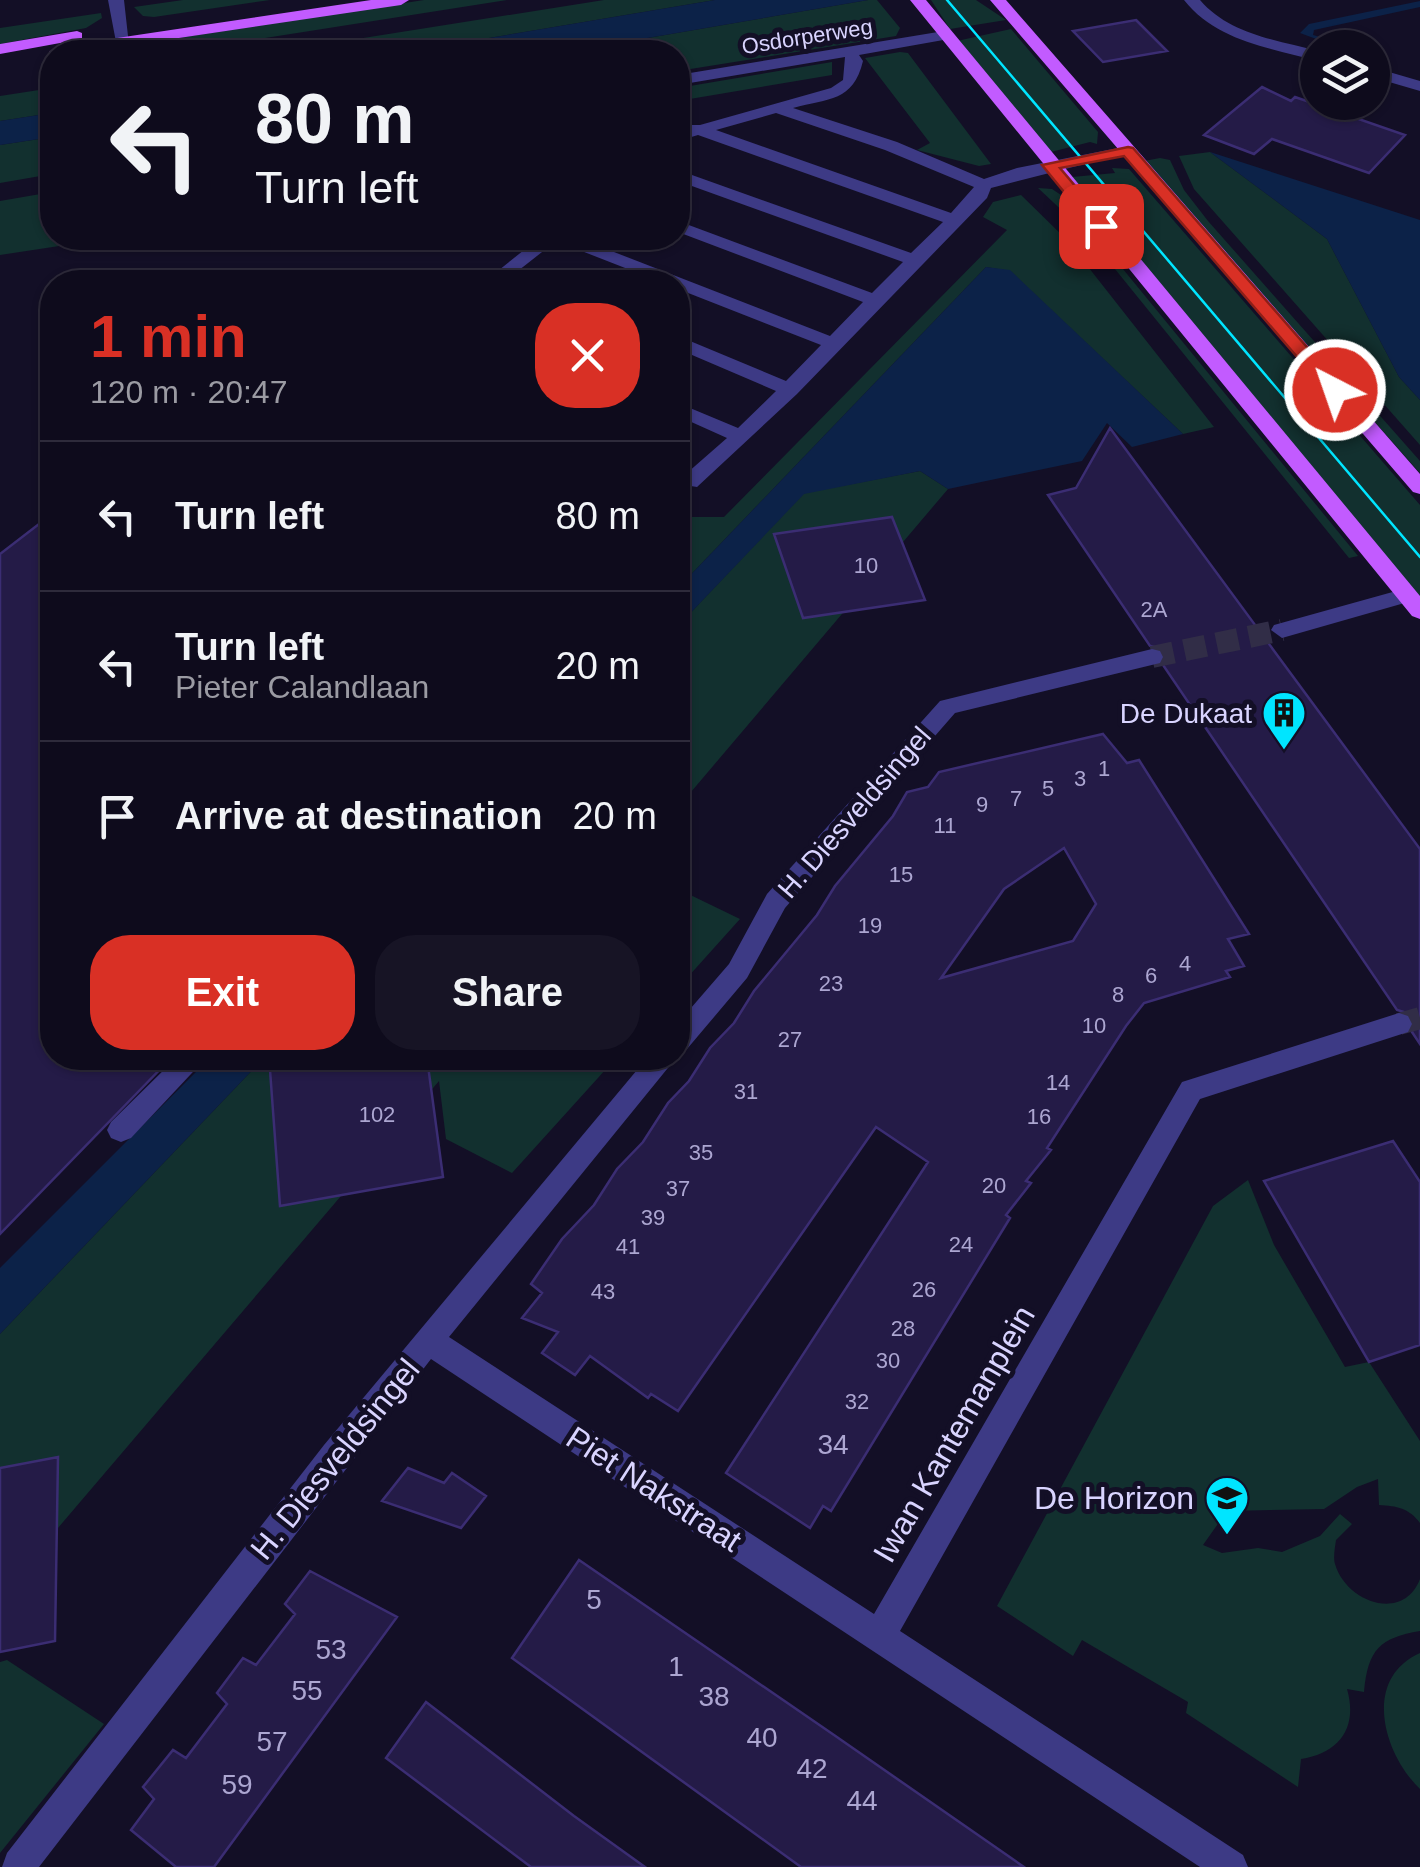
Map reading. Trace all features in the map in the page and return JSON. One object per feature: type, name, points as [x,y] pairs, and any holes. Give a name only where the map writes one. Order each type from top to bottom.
[{"type":"main road","points":[[107,40],[309,0]]},
{"type":"main road","points":[[85,40],[401,0]]},
{"type":"main road","points":[[918,0],[1413,603]]},
{"type":"main road","points":[[998,0],[1420,488]]},
{"type":"main road","points":[[0,49],[40,45]]},
{"type":"main road","points":[[0,61],[40,55]]},
{"type":"street","points":[[116,0],[123,36]]},
{"type":"street","points":[[1192,0],[1204,17],[1240,34],[1300,51]]},
{"type":"street","name":"Osdorperweg","points":[[690,78],[944,36]]},
{"type":"street","points":[[690,131],[837,91],[850,82],[854,62],[849,52]]},
{"type":"street","points":[[1390,77],[1420,86]]},
{"type":"street","points":[[773,107],[892,146],[983,185],[1050,165],[1128,151]]},
{"type":"street","points":[[690,133],[954,220]]},
{"type":"street","points":[[690,179],[914,260]]},
{"type":"street","points":[[690,479],[742,437],[790,390],[872,300],[981,194],[983,185]]},
{"type":"street","points":[[690,231],[872,300]]},
{"type":"street","points":[[508,270],[534,250]]},
{"type":"street","points":[[594,250],[645,270]]},
{"type":"street","points":[[690,288],[834,344]]},
{"type":"street","points":[[690,347],[790,390]]},
{"type":"street","points":[[690,414],[742,437]]},
{"type":"street","points":[[1282,630],[1328,616],[1413,603]]},
{"type":"street","name":"H. Diesveldsingel","points":[[690,1027],[738,971],[776,901],[948,707],[1152,657]]},
{"type":"street","name":"Iwan Kantemanplein","points":[[879,1636],[1192,1090],[1399,1024]]},
{"type":"street","points":[[122,1130],[181,1070]]},
{"type":"street","name":"H. Diesveldsingel","points":[[22,1867],[19,1864],[148,1694],[430,1342],[509,1237],[653,1070]]},
{"type":"street","name":"Piet Nakstraat","points":[[430,1342],[879,1636]]},
{"type":"street","points":[[879,1636],[1231,1867]]},
{"type":"green space","points":[[183,0],[270,0],[154,17],[143,16],[134,7]]},
{"type":"green space","points":[[424,0],[507,0],[252,40],[166,40]]},
{"type":"green space","points":[[604,0],[715,0],[477,40],[351,40]]},
{"type":"green space","points":[[868,0],[877,0],[900,28],[896,36],[690,69],[690,40],[636,40]]},
{"type":"green space","points":[[931,0],[976,0],[1006,20],[950,29]]},
{"type":"green space","points":[[101,13],[102,18],[86,28],[0,44],[0,28]]},
{"type":"green space","points":[[1011,29],[1098,132],[1097,144],[1090,142],[1051,152],[957,41]]},
{"type":"green space","points":[[908,53],[991,164],[979,166],[917,150],[930,143],[865,58]]},
{"type":"green space","points":[[832,62],[832,75],[690,99],[690,86]]},
{"type":"green space","points":[[40,90],[40,115],[0,121],[0,96]]},
{"type":"green space","points":[[40,139],[40,176],[0,183],[0,145]]},
{"type":"green space","points":[[1210,152],[1327,239],[1399,377],[1420,400],[1420,445],[1194,189],[1179,156]]},
{"type":"green space","points":[[1170,160],[1184,190],[1208,221],[1420,461],[1420,473],[1144,161]]},
{"type":"green space","points":[[1112,168],[1129,169],[1420,505],[1420,599],[1072,177],[1115,173]]},
{"type":"green space","points":[[1038,188],[1052,189],[1064,197],[1358,556],[1349,558],[1085,232]]},
{"type":"green space","points":[[40,194],[40,249],[0,255],[0,201]]},
{"type":"green space","points":[[1021,195],[1067,240],[1214,427],[1183,434],[1010,271],[986,267],[690,575],[690,517],[724,517],[1007,230],[983,217],[993,202]]},
{"type":"green space","points":[[920,471],[948,489],[690,794],[690,613],[804,493]]},
{"type":"green space","points":[[690,895],[740,919],[690,975]]},
{"type":"green space","points":[[253,1070],[605,1070],[512,1173],[446,1139],[439,1081],[0,1596],[0,1334]]},
{"type":"green space","name":"De Horizon","points":[[1248,1180],[1274,1245],[1345,1367],[1369,1362],[1420,1441],[1420,1523],[1402,1509],[1379,1505],[1378,1479],[1357,1487],[1324,1509],[1227,1511],[1203,1545],[1222,1553],[1258,1548],[1282,1552],[1320,1536],[1340,1514],[1352,1524],[1336,1540],[1334,1562],[1351,1589],[1362,1597],[1389,1604],[1412,1593],[1420,1579],[1420,1631],[1395,1637],[1379,1648],[1369,1665],[1364,1692],[1347,1689],[1350,1715],[1343,1736],[1326,1751],[1301,1759],[1298,1787],[1186,1713],[1188,1702],[1082,1640],[1073,1656],[997,1606],[1213,1206]]},
{"type":"green space","points":[[1420,1653],[1420,1789],[1396,1756],[1384,1717],[1390,1680],[1402,1665]]},
{"type":"green space","points":[[7,1660],[104,1724],[0,1853],[0,1662]]},
{"type":"water","points":[[715,0],[868,0],[636,40],[477,40]]},
{"type":"water","points":[[1420,1],[1420,7],[1303,30],[1309,24]]},
{"type":"water","points":[[40,115],[40,139],[0,145],[0,121]]},
{"type":"water","points":[[1210,152],[1420,220],[1420,400],[1399,377],[1327,239]]},
{"type":"water","points":[[986,267],[1010,270],[1183,434],[1132,447],[1107,423],[1082,461],[948,489],[920,471],[804,494],[690,613],[690,575]]},
{"type":"water","points":[[198,1070],[253,1070],[0,1334],[0,1268]]},
{"type":"building","points":[[1136,20],[1167,51],[1103,62],[1073,31]]},
{"type":"building","points":[[1262,87],[1291,101],[1300,99],[1300,120],[1362,120],[1405,135],[1369,173],[1272,139],[1254,154],[1204,135]]},
{"type":"building","name":"De Dukaat","points":[[1110,428],[1420,849],[1420,1044],[1412,1032],[1415,1022],[1411,1014],[1397,1010],[1163,665],[1163,649],[1150,646],[1048,495],[1076,488]]},
{"type":"building","points":[[892,517],[925,600],[803,618],[774,534]]},
{"type":"building","points":[[40,523],[40,1070],[159,1070],[0,1234],[0,554]]},
{"type":"building","points":[[1103,734],[1127,763],[1139,760],[1249,934],[1228,939],[1244,966],[1226,971],[1230,977],[1144,1003],[1126,1026],[1047,1148],[1051,1150],[1026,1181],[1031,1183],[1006,1215],[1010,1218],[831,1511],[823,1506],[810,1528],[726,1473],[928,1162],[876,1127],[678,1411],[651,1394],[648,1398],[590,1356],[575,1375],[542,1353],[558,1332],[522,1318],[542,1293],[531,1284],[562,1239],[643,1142],[668,1103],[817,915],[907,792],[928,787],[939,772]],"holes":[[[1064,848],[1096,904],[1073,941],[941,978],[1004,889]]]},
{"type":"building","points":[[270,1070],[429,1070],[443,1177],[280,1206]]},
{"type":"building","points":[[1393,1141],[1420,1182],[1420,1345],[1369,1362],[1264,1181]]},
{"type":"building","points":[[58,1457],[55,1641],[0,1652],[0,1468]]},
{"type":"building","points":[[408,1468],[444,1483],[452,1473],[486,1496],[461,1528],[382,1501]]},
{"type":"building","points":[[579,1560],[1024,1867],[801,1867],[512,1658]]},
{"type":"building","points":[[310,1571],[397,1617],[214,1867],[176,1867],[131,1830],[154,1799],[143,1787],[173,1750],[186,1758],[227,1704],[217,1693],[243,1658],[256,1665],[295,1614],[285,1604]]},
{"type":"building","points":[[426,1702],[645,1867],[531,1867],[386,1758]]},
{"type":"tunnel","points":[[1152,657],[1282,630]]},
{"type":"tunnel","points":[[1399,1024],[1420,1018]]},
{"type":"tram line","points":[[947,0],[1420,557]]},
{"type":"place","name":"De Dukaat","points":[[1284,751]]},
{"type":"place","name":"De Horizon","points":[[1227,1536]]},
{"type":"route","points":[[1101,226],[1050,165],[1128,151],[1335,390]]}]
